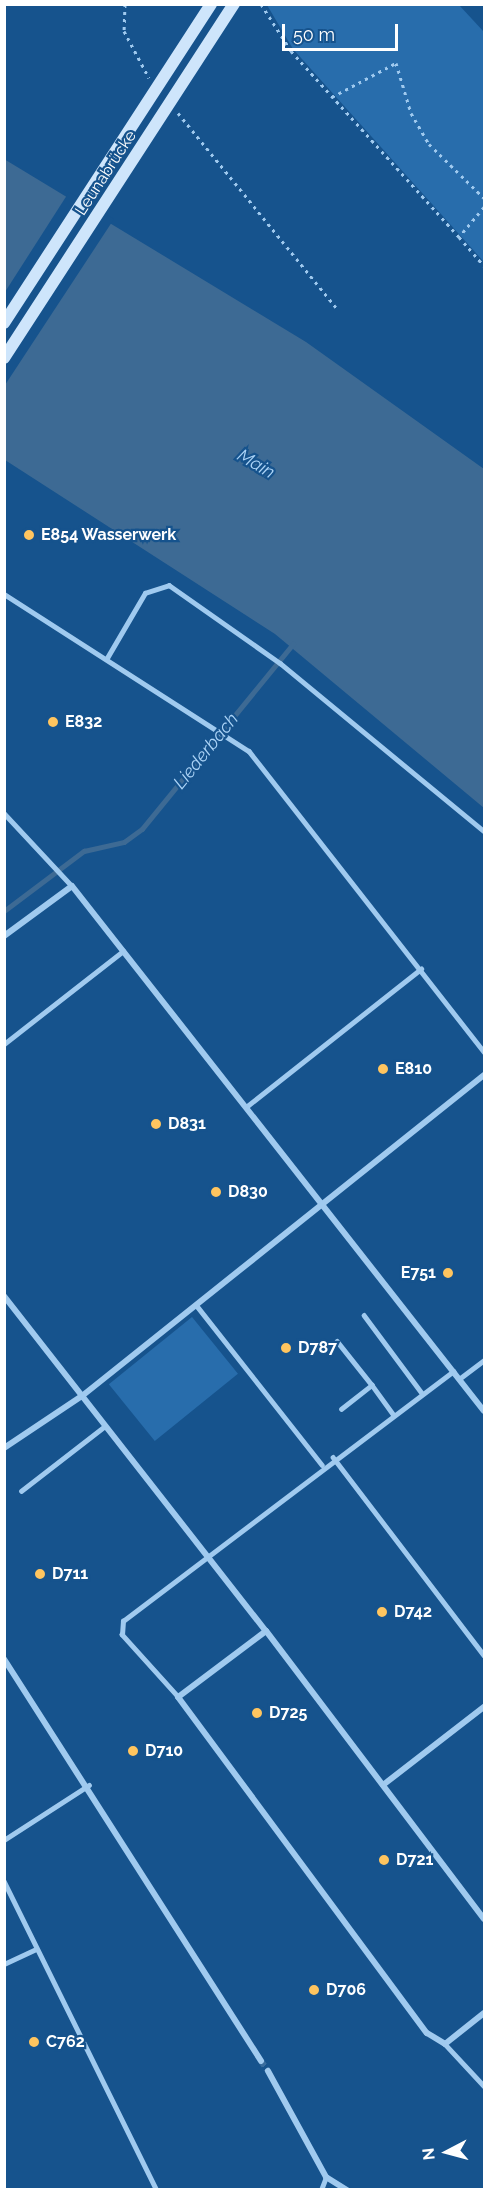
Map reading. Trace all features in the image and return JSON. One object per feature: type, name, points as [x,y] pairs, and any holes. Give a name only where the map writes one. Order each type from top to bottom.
[{"type":"main road","name":"Leunabrücke","points":[[4,323],[211,4]]},
{"type":"main road","name":"Leunabrücke","points":[[4,358],[234,4]]},
{"type":"street","points":[[4,936],[72,886],[484,1412]]},
{"type":"street","points":[[6,1444],[82,1396],[323,1206],[484,1075]]},
{"type":"street","points":[[4,1296],[266,1631],[484,1919]]},
{"type":"street","points":[[266,1631],[178,1697],[427,2033],[445,2044],[484,2013]]},
{"type":"street","points":[[4,1659],[89,1785],[261,2061]]},
{"type":"street","points":[[382,1785],[484,1707]]},
{"type":"street","points":[[268,2071],[326,2177],[346,2190]]},
{"type":"lane","points":[[107,658],[145,592],[156,585],[169,585],[263,651],[484,831]]},
{"type":"lane","points":[[4,594],[210,722],[249,751],[484,1052]]},
{"type":"lane","points":[[4,813],[49,856],[72,886]]},
{"type":"lane","points":[[4,1044],[123,951]]},
{"type":"lane","points":[[246,1107],[421,969]]},
{"type":"lane","points":[[197,1306],[322,1465]]},
{"type":"lane","points":[[364,1315],[422,1393]]},
{"type":"lane","points":[[338,1341],[393,1414]]},
{"type":"lane","points":[[459,1380],[484,1360]]},
{"type":"lane","points":[[178,1697],[121,1627],[322,1465],[453,1371]]},
{"type":"lane","points":[[341,1409],[372,1385]]},
{"type":"lane","points":[[21,1491],[105,1426]]},
{"type":"lane","points":[[333,1457],[484,1655]]},
{"type":"lane","points":[[4,1840],[89,1785]]},
{"type":"lane","points":[[4,1881],[157,2190]]},
{"type":"lane","points":[[4,1964],[36,1949]]},
{"type":"lane","points":[[445,2044],[484,2086]]},
{"type":"lane","points":[[321,2190],[326,2177]]},
{"type":"path","points":[[125,4],[130,48],[156,86]]},
{"type":"path","points":[[261,4],[291,51],[484,266]]},
{"type":"path","points":[[332,97],[396,63],[411,112],[429,144],[484,198]]},
{"type":"path","points":[[171,104],[338,310]]},
{"type":"path","points":[[459,237],[484,207]]},
{"type":"shaded area","points":[[267,5],[459,5],[484,32],[484,262],[293,49]]},
{"type":"shaded area","points":[[192,1317],[238,1374],[155,1441],[109,1384]]},
{"type":"water","name":"Main","points":[[4,159],[306,342],[484,469],[484,808],[275,634],[5,460]]},
{"type":"pier","points":[[69,192],[114,219],[5,385],[5,292]]},
{"type":"waterway","name":"Liederbach","points":[[4,911],[84,851],[124,842],[142,829],[293,644]]},
{"type":"tunnel","points":[[261,2061],[268,2071]]},
{"type":"place","name":"E854 Wasserwerk","points":[[29,535]]},
{"type":"place","name":"E832","points":[[53,722]]},
{"type":"place","name":"E810","points":[[383,1069]]},
{"type":"place","name":"D831","points":[[156,1124]]},
{"type":"place","name":"D830","points":[[216,1192]]},
{"type":"place","name":"E751","points":[[448,1273]]},
{"type":"place","name":"D787","points":[[286,1348]]},
{"type":"place","name":"D711","points":[[40,1574]]},
{"type":"place","name":"D742","points":[[382,1612]]},
{"type":"place","name":"D725","points":[[257,1713]]},
{"type":"place","name":"D710","points":[[133,1751]]},
{"type":"place","name":"D721","points":[[384,1860]]},
{"type":"place","name":"D706","points":[[314,1990]]},
{"type":"place","name":"C762","points":[[34,2042]]}]
